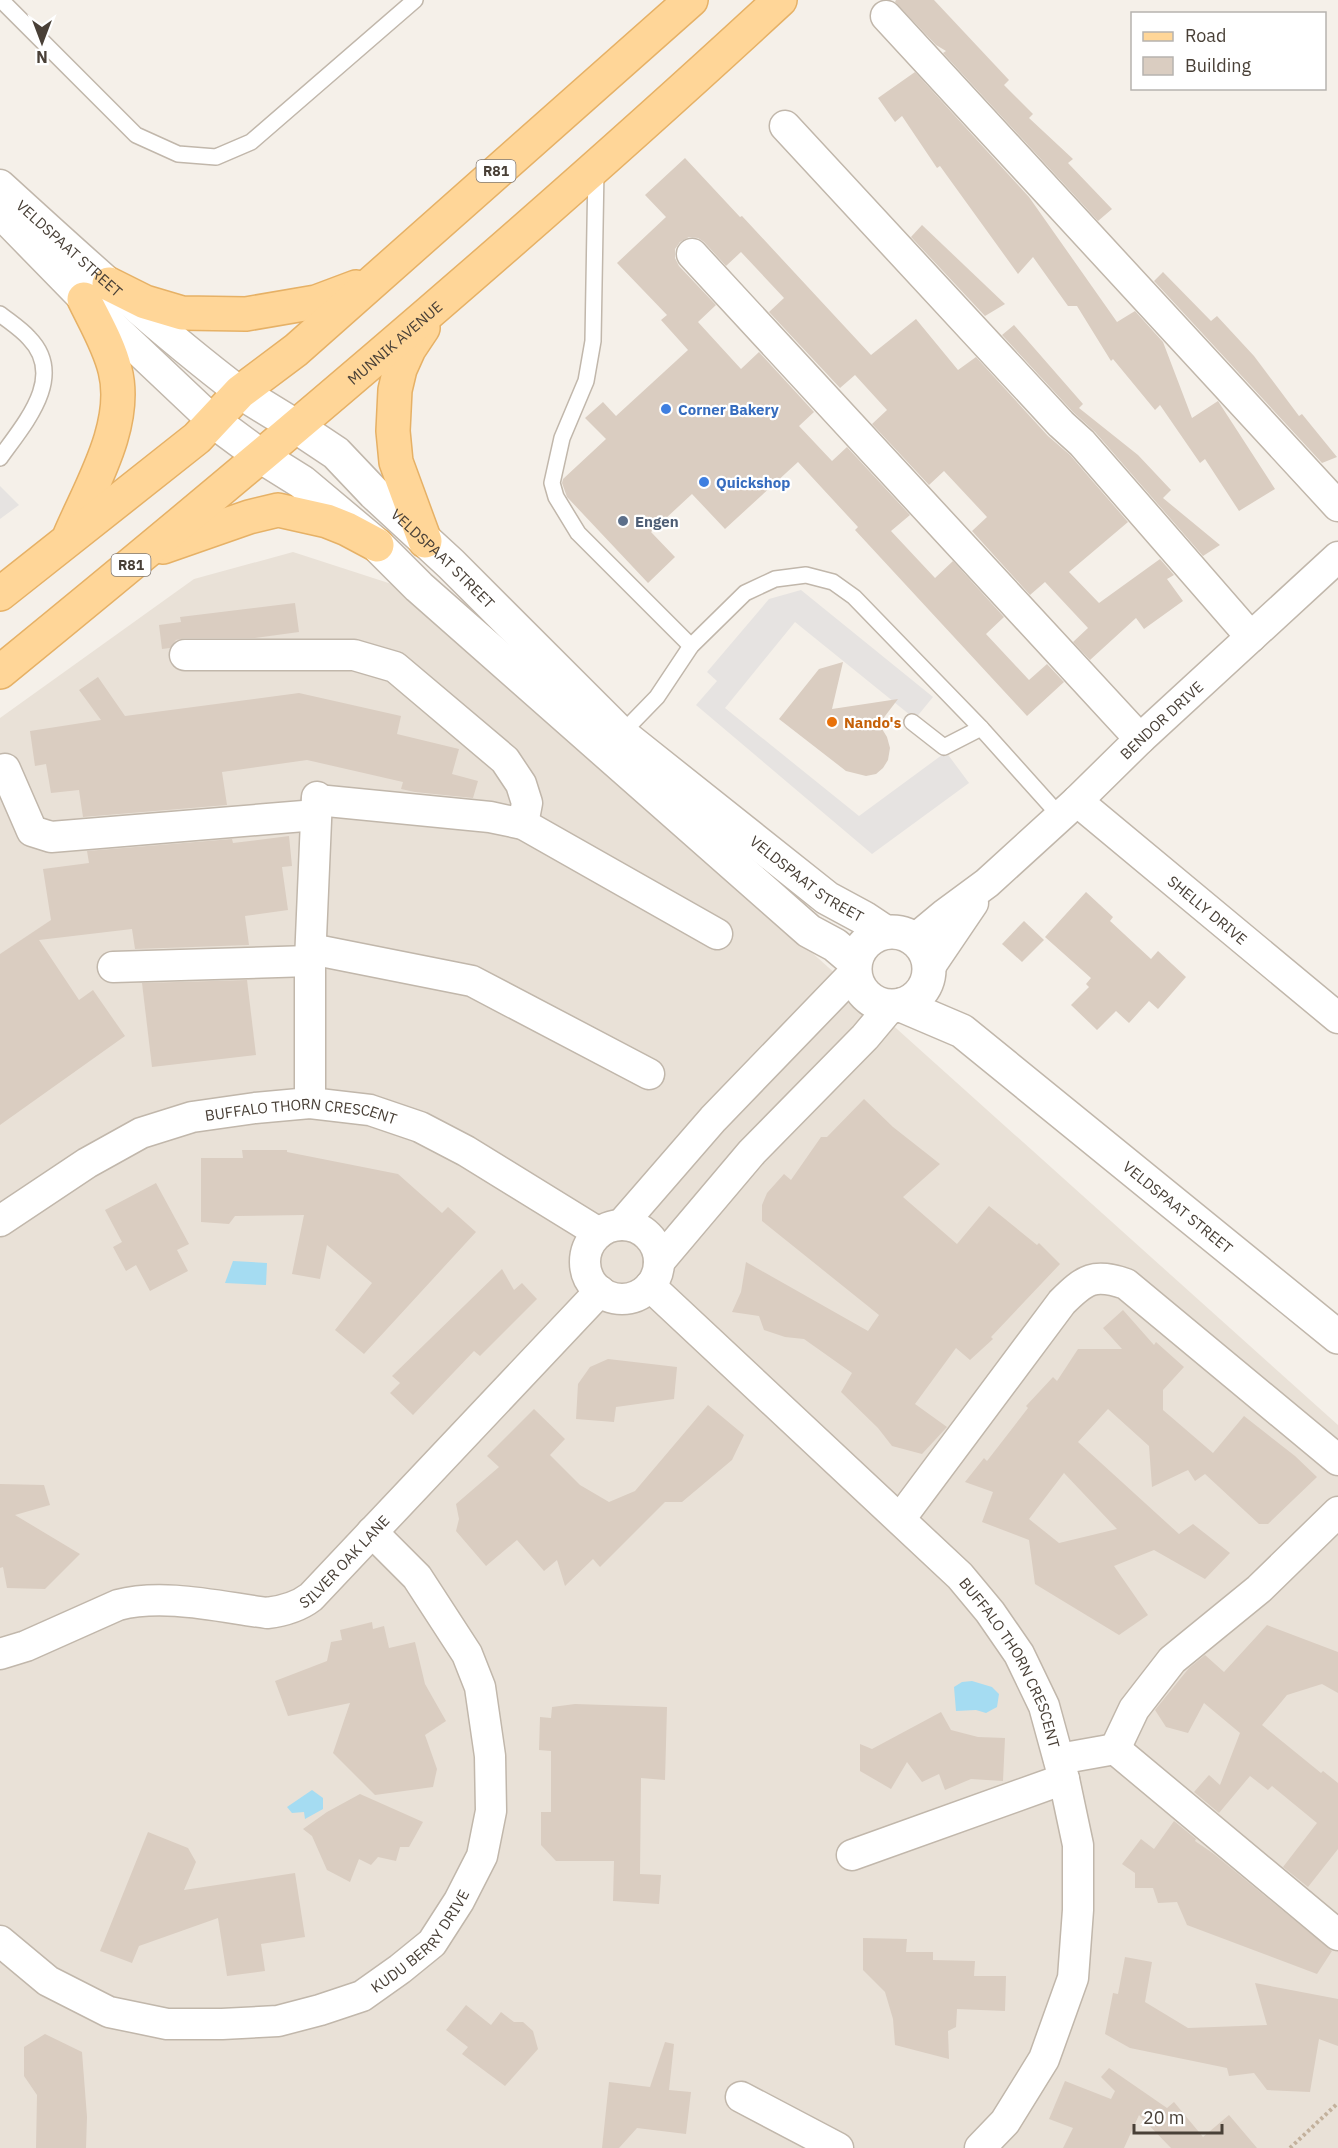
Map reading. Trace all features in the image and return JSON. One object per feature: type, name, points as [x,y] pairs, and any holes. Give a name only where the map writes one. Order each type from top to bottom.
[{"type":"main road","name":"R81","points":[[0,594],[197,438],[240,392],[296,350],[690,0]]},
{"type":"main road","name":"MUNNIK AVENUE","points":[[0,672],[262,457],[339,389],[436,309],[596,168],[780,0]]},
{"type":"main road","points":[[68,539],[112,441],[118,400],[116,372],[108,347],[97,291],[182,313],[246,314],[316,302],[374,281]]},
{"type":"main road","points":[[425,541],[396,462],[393,431],[395,390],[400,369],[436,309]]},
{"type":"main road","points":[[148,551],[249,517],[278,510],[327,521],[377,545]]},
{"type":"street","points":[[886,16],[1338,506]]},
{"type":"street","points":[[785,126],[1061,424],[1082,443],[1251,637]]},
{"type":"street","name":"VELDSPAAT STREET","points":[[0,185],[212,420],[262,457],[302,482],[377,545],[419,587],[809,931],[835,945],[855,967]]},
{"type":"street","name":"VELDSPAAT STREET","points":[[0,213],[97,291],[240,392],[336,453],[621,734],[827,898],[900,936]]},
{"type":"street","points":[[692,254],[1140,739]]},
{"type":"street","name":"BENDOR DRIVE","points":[[900,936],[945,914],[987,883],[1338,557]]},
{"type":"street","points":[[185,655],[354,655],[395,667],[505,760],[521,784],[527,803],[523,824]]},
{"type":"street","points":[[4,769],[32,831],[51,837],[316,802],[490,817],[523,824],[717,934]]},
{"type":"street","points":[[310,1103],[311,955],[316,802]]},
{"type":"street","name":"SHELLY DRIVE","points":[[1068,808],[1338,1018]]},
{"type":"street","name":"BENDOR DRIVE","points":[[929,973],[987,883]]},
{"type":"street","points":[[855,967],[857,981],[866,995],[873,1001],[896,1005],[910,1001],[918,995],[924,988],[929,973],[923,947],[900,936],[871,938],[861,948],[855,967],[610,1229],[591,1241],[585,1262],[592,1283],[600,1291],[610,1297],[632,1298],[642,1293],[752,1152],[896,1005]]},
{"type":"street","points":[[113,968],[311,955],[472,981],[649,1074]]},
{"type":"street","name":"VELDSPAAT STREET","points":[[929,973],[962,1031]]},
{"type":"street","name":"VELDSPAAT STREET","points":[[896,1005],[962,1031],[1338,1337]]},
{"type":"street","name":"BUFFALO THORN CRESCENT","points":[[0,1221],[87,1163],[141,1134],[192,1117],[310,1103],[370,1110],[420,1127],[610,1229]]},
{"type":"street","points":[[610,1229],[633,1227],[644,1232],[658,1250],[655,1274]]},
{"type":"street","name":"BUFFALO THORN CRESCENT","points":[[655,1274],[900,1520],[960,1576],[990,1612],[1013,1646],[1044,1706],[1062,1769],[1078,1845],[1078,1910],[1073,1978],[1044,2059],[1005,2122],[980,2148]]},
{"type":"street","points":[[900,1520],[1062,1302],[1078,1285],[1094,1278],[1109,1278],[1126,1284],[1338,1460]]},
{"type":"street","name":"SILVER OAK LANE","points":[[0,1654],[26,1646],[118,1605],[133,1601],[170,1600],[267,1612],[301,1605],[600,1291]]},
{"type":"street","points":[[852,1855],[1115,1749],[1134,1708],[1172,1660],[1259,1589],[1338,1512]]},
{"type":"street","name":"KUDU BERRY DRIVE","points":[[0,1941],[48,1981],[110,2012],[167,2024],[222,2025],[278,2021],[362,1996],[432,1943],[459,1900],[482,1856],[491,1811],[490,1756],[480,1686],[467,1654],[417,1577],[372,1532]]},
{"type":"street","points":[[1115,1749],[1338,1935]]},
{"type":"street","points":[[741,2097],[837,2148]]},
{"type":"lane","points":[[1,0],[136,135],[178,154],[216,157],[251,142],[415,0]]},
{"type":"lane","points":[[596,168],[593,341],[586,381],[562,438],[552,483],[556,497],[578,533],[691,646]]},
{"type":"lane","points":[[0,314],[30,339],[40,353],[45,379],[41,394],[28,418],[0,458]]},
{"type":"lane","points":[[621,734],[657,697],[691,646],[745,593],[775,579],[806,575],[833,582],[854,597],[981,728],[1068,808]]},
{"type":"lane","points":[[912,722],[944,747],[981,728]]},
{"type":"path","points":[[1290,2148],[1338,2103]]},
{"type":"shaded area","points":[[0,486],[19,505],[0,519]]},
{"type":"shaded area","points":[[293,552],[407,589],[1338,1425],[1338,2148],[0,2148],[0,718],[194,579]]},
{"type":"shaded area","points":[[801,590],[933,697],[915,719],[795,622],[725,708],[859,816],[946,752],[969,783],[872,854],[696,705],[717,681],[707,672],[769,599]]},
{"type":"water","points":[[233,1261],[267,1263],[266,1285],[225,1283]]},
{"type":"water","points":[[972,1681],[992,1687],[999,1694],[997,1707],[986,1713],[976,1710],[956,1711],[954,1687],[962,1682]]},
{"type":"water","points":[[312,1790],[323,1798],[323,1809],[305,1819],[304,1812],[292,1813],[287,1807]]},
{"type":"building","points":[[896,0],[934,0],[1009,80],[1004,85],[1033,114],[1029,118],[1073,159],[1068,163],[1112,209],[1098,221],[943,53],[946,51],[936,45],[895,2]]},
{"type":"building","points":[[915,72],[1029,197],[1117,322],[1135,311],[1163,342],[1192,418],[1218,401],[1275,489],[1239,511],[1205,459],[1200,463],[1160,405],[1155,410],[1113,359],[1111,361],[1077,306],[1068,306],[1033,257],[1018,274],[940,166],[937,168],[902,116],[895,122],[878,98]]},
{"type":"building","points":[[685,158],[871,355],[916,319],[958,370],[976,357],[1048,436],[1070,455],[1128,522],[1069,572],[1099,603],[1160,559],[1174,575],[1167,579],[1183,601],[1144,629],[1136,618],[1090,660],[1073,642],[1088,628],[1045,582],[1030,595],[972,531],[987,517],[944,471],[929,485],[872,424],[887,410],[855,375],[840,388],[769,312],[784,298],[741,252],[726,266],[704,242],[698,238],[689,237],[680,242],[675,249],[675,258],[679,266],[716,305],[698,322],[741,369],[759,352],[814,412],[799,426],[832,461],[847,447],[910,515],[891,531],[935,578],[953,561],[1004,617],[986,634],[1029,680],[1047,664],[1064,682],[1027,716],[855,530],[858,527],[798,462],[725,529],[692,494],[651,532],[675,557],[648,583],[567,497],[562,483],[563,479],[606,439],[585,418],[603,402],[616,416],[688,350],[661,320],[667,315],[617,263],[666,217],[645,195]]},
{"type":"building","points":[[922,225],[1005,304],[985,316],[911,237]]},
{"type":"building","points":[[1163,272],[1211,321],[1217,316],[1254,356],[1299,416],[1302,414],[1337,457],[1322,463],[1154,281]]},
{"type":"building","points":[[1014,325],[1083,404],[1079,408],[1138,455],[1171,490],[1163,498],[1220,545],[1203,556],[1095,432],[1073,412],[1002,335]]},
{"type":"building","points":[[295,603],[299,632],[255,638],[185,638],[176,640],[170,648],[162,649],[159,625],[181,622],[180,617]]},
{"type":"building","name":"Nando's","points":[[843,662],[832,709],[898,699],[879,724],[887,737],[890,748],[888,760],[876,774],[866,776],[846,771],[779,719],[819,669]]},
{"type":"building","points":[[98,677],[125,716],[299,693],[401,716],[397,734],[459,749],[452,774],[478,781],[473,798],[401,789],[403,782],[307,760],[222,772],[227,805],[83,817],[79,790],[51,793],[46,764],[35,766],[30,731],[101,720],[79,690]]},
{"type":"building","points":[[289,836],[292,866],[282,867],[288,910],[245,916],[249,945],[135,949],[132,929],[39,940],[79,1000],[93,990],[125,1036],[0,1125],[0,954],[51,920],[43,869],[89,863],[87,851],[232,839],[233,843]]},
{"type":"building","points":[[1086,892],[1113,917],[1110,921],[1151,959],[1158,951],[1186,977],[1158,1009],[1149,1001],[1129,1023],[1116,1011],[1097,1030],[1071,1005],[1089,987],[1086,984],[1091,978],[1045,937]]},
{"type":"building","points":[[1024,921],[1044,940],[1022,962],[1002,944]]},
{"type":"building","points":[[247,980],[256,1055],[152,1067],[142,983]]},
{"type":"building","points":[[864,1099],[893,1127],[940,1164],[903,1197],[957,1244],[989,1206],[1037,1245],[1039,1243],[1060,1264],[991,1337],[993,1339],[970,1360],[956,1348],[915,1404],[947,1427],[922,1454],[892,1446],[878,1428],[841,1392],[852,1373],[804,1339],[785,1337],[764,1330],[759,1316],[732,1312],[741,1292],[746,1262],[868,1331],[879,1315],[762,1221],[762,1205],[767,1193],[784,1174],[791,1180],[821,1137],[827,1137]]},
{"type":"building","points":[[242,1150],[287,1150],[287,1152],[398,1174],[442,1213],[448,1207],[476,1232],[364,1354],[335,1330],[372,1283],[327,1245],[320,1279],[292,1274],[304,1215],[235,1216],[229,1224],[201,1222],[201,1158],[243,1158]]},
{"type":"building","points":[[156,1183],[189,1244],[177,1250],[188,1271],[150,1291],[136,1265],[126,1271],[113,1247],[122,1242],[105,1210]]},
{"type":"building","points":[[502,1269],[514,1290],[522,1283],[537,1299],[480,1356],[474,1351],[413,1415],[390,1393],[400,1383],[392,1376]]},
{"type":"building","points":[[1123,1310],[1154,1345],[1156,1342],[1184,1367],[1163,1390],[1163,1410],[1213,1453],[1244,1416],[1295,1456],[1317,1477],[1268,1524],[1259,1524],[1205,1474],[1195,1481],[1188,1470],[1152,1487],[1149,1446],[1108,1409],[1078,1442],[1179,1534],[1193,1524],[1230,1553],[1205,1579],[1154,1550],[1114,1566],[1148,1615],[1119,1635],[1035,1584],[1029,1540],[982,1522],[993,1492],[965,1482],[984,1458],[987,1461],[1028,1408],[1026,1406],[1053,1377],[1057,1381],[1078,1349],[1122,1349],[1103,1328]],"holes":[[[1064,1473],[1117,1529],[1059,1543],[1029,1519]]]},
{"type":"building","points":[[608,1359],[677,1367],[674,1399],[616,1407],[614,1422],[576,1419],[578,1384],[590,1367]]},
{"type":"building","points":[[708,1405],[744,1435],[732,1460],[682,1502],[665,1502],[600,1567],[593,1559],[565,1586],[557,1560],[544,1571],[517,1540],[486,1566],[456,1531],[459,1519],[456,1504],[499,1467],[487,1456],[534,1409],[565,1439],[550,1455],[580,1485],[609,1502],[635,1491]]},
{"type":"building","points":[[0,1484],[44,1485],[50,1505],[15,1515],[80,1554],[45,1589],[7,1588],[3,1567],[0,1568]]},
{"type":"building","points":[[372,1622],[373,1629],[384,1626],[389,1648],[415,1642],[425,1684],[446,1721],[425,1735],[437,1769],[433,1787],[375,1795],[333,1753],[350,1703],[288,1716],[275,1681],[327,1661],[331,1642],[342,1640],[340,1630]]},
{"type":"building","points":[[1267,1625],[1338,1652],[1338,1693],[1322,1684],[1287,1695],[1262,1725],[1321,1773],[1323,1771],[1338,1783],[1338,1849],[1308,1887],[1283,1867],[1317,1823],[1272,1786],[1268,1790],[1250,1776],[1219,1813],[1194,1792],[1209,1775],[1220,1785],[1240,1733],[1204,1703],[1188,1733],[1166,1727],[1155,1710],[1189,1668],[1205,1655],[1224,1672]]},
{"type":"building","points":[[575,1704],[667,1707],[665,1780],[641,1778],[640,1874],[661,1875],[659,1904],[613,1901],[614,1861],[556,1861],[541,1845],[541,1812],[551,1812],[551,1751],[539,1750],[540,1717],[551,1718],[552,1707]]},
{"type":"building","points":[[941,1712],[951,1730],[978,1737],[1005,1738],[1003,1781],[971,1779],[945,1790],[939,1774],[922,1782],[907,1762],[891,1789],[860,1771],[860,1744],[872,1749]]},
{"type":"building","points":[[360,1794],[423,1822],[409,1847],[400,1847],[396,1861],[378,1857],[371,1865],[359,1859],[350,1882],[327,1870],[312,1836],[303,1829],[327,1812]]},
{"type":"building","points":[[1174,1821],[1196,1839],[1195,1841],[1332,1951],[1317,1974],[1187,1925],[1177,1902],[1158,1903],[1153,1888],[1135,1888],[1135,1873],[1122,1864],[1141,1839],[1154,1849]]},
{"type":"building","points":[[148,1832],[188,1848],[196,1862],[184,1890],[295,1873],[305,1937],[261,1944],[265,1971],[227,1976],[218,1918],[139,1946],[132,1963],[100,1951]]},
{"type":"building","points":[[863,1938],[907,1939],[906,1952],[933,1952],[933,1960],[975,1961],[974,1976],[1006,1976],[1005,2011],[957,2009],[956,2027],[948,2031],[949,2059],[895,2045],[893,2019],[885,1992],[863,1970]]},
{"type":"building","points":[[1125,1957],[1152,1962],[1145,2002],[1188,2028],[1267,2025],[1255,1983],[1338,1999],[1338,2046],[1319,2039],[1310,2092],[1267,2090],[1254,2073],[1229,2076],[1227,2068],[1130,2048],[1105,2034],[1113,1993],[1118,1994]]},
{"type":"building","points":[[466,2005],[491,2025],[501,2012],[514,2022],[523,2022],[533,2031],[538,2049],[505,2086],[462,2054],[468,2047],[446,2030]]},
{"type":"building","points":[[45,2034],[82,2052],[87,2117],[86,2148],[36,2148],[37,2095],[24,2076],[24,2047]]},
{"type":"building","points":[[665,2042],[674,2044],[669,2090],[691,2092],[686,2134],[637,2128],[619,2148],[602,2148],[609,2082],[650,2087]]},
{"type":"building","points":[[1109,2068],[1167,2108],[1174,2102],[1203,2137],[1229,2115],[1257,2148],[1171,2148],[1139,2115],[1124,2148],[1063,2148],[1073,2128],[1049,2119],[1065,2081],[1111,2099],[1115,2091],[1101,2077]]},
{"type":"place","name":"Corner Bakery","points":[[666,409]]},
{"type":"place","name":"Quickshop","points":[[704,482]]},
{"type":"place","name":"Engen","points":[[623,521]]},
{"type":"place","name":"Nando's","points":[[832,722]]}]
